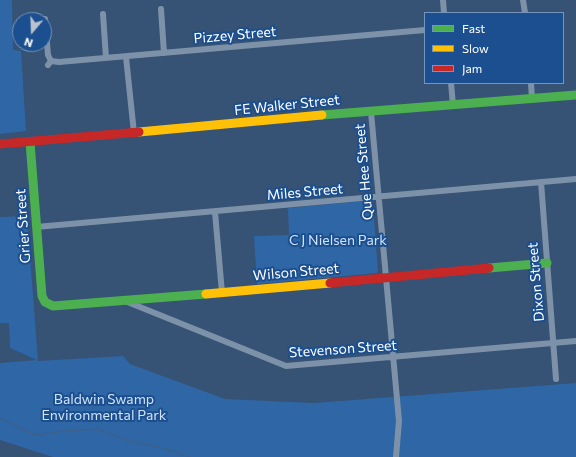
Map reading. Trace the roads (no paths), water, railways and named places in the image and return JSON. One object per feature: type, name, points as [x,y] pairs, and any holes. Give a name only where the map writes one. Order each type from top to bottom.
[{"type":"street","points":[[443,0],[444,12]]},
{"type":"street","points":[[523,0],[525,12]]},
{"type":"street","points":[[161,9],[164,53]]},
{"type":"street","points":[[103,14],[106,58]]},
{"type":"street","name":"Pizzey Street","points":[[48,52],[50,63],[424,30]]},
{"type":"street","points":[[126,57],[134,133]]},
{"type":"street","points":[[451,84],[453,105]]},
{"type":"street","points":[[531,84],[532,99]]},
{"type":"street","name":"FE Walker Street","points":[[0,144],[248,123],[298,117],[576,95]]},
{"type":"street","name":"Que Hee Street","points":[[371,112],[399,422],[396,457]]},
{"type":"street","name":"Grier Street","points":[[30,142],[42,296],[43,299],[49,304]]},
{"type":"street","name":"Miles Street","points":[[36,227],[576,179]]},
{"type":"street","name":"Dixon Street","points":[[541,182],[556,379]]},
{"type":"street","points":[[215,212],[222,292]]},
{"type":"street","name":"Wilson Street","points":[[49,304],[56,307],[547,263]]},
{"type":"street","name":"Stevenson Street","points":[[124,301],[282,365],[289,366],[576,341]]},
{"type":"waterway","points":[[0,418],[35,435],[97,429],[132,442],[164,448],[190,457]]},
{"type":"park label","name":"C J Nielsen Park","points":[[338,240]]},
{"type":"park label","name":"Baldwin Swamp Environmental Park","points":[[104,408]]}]
